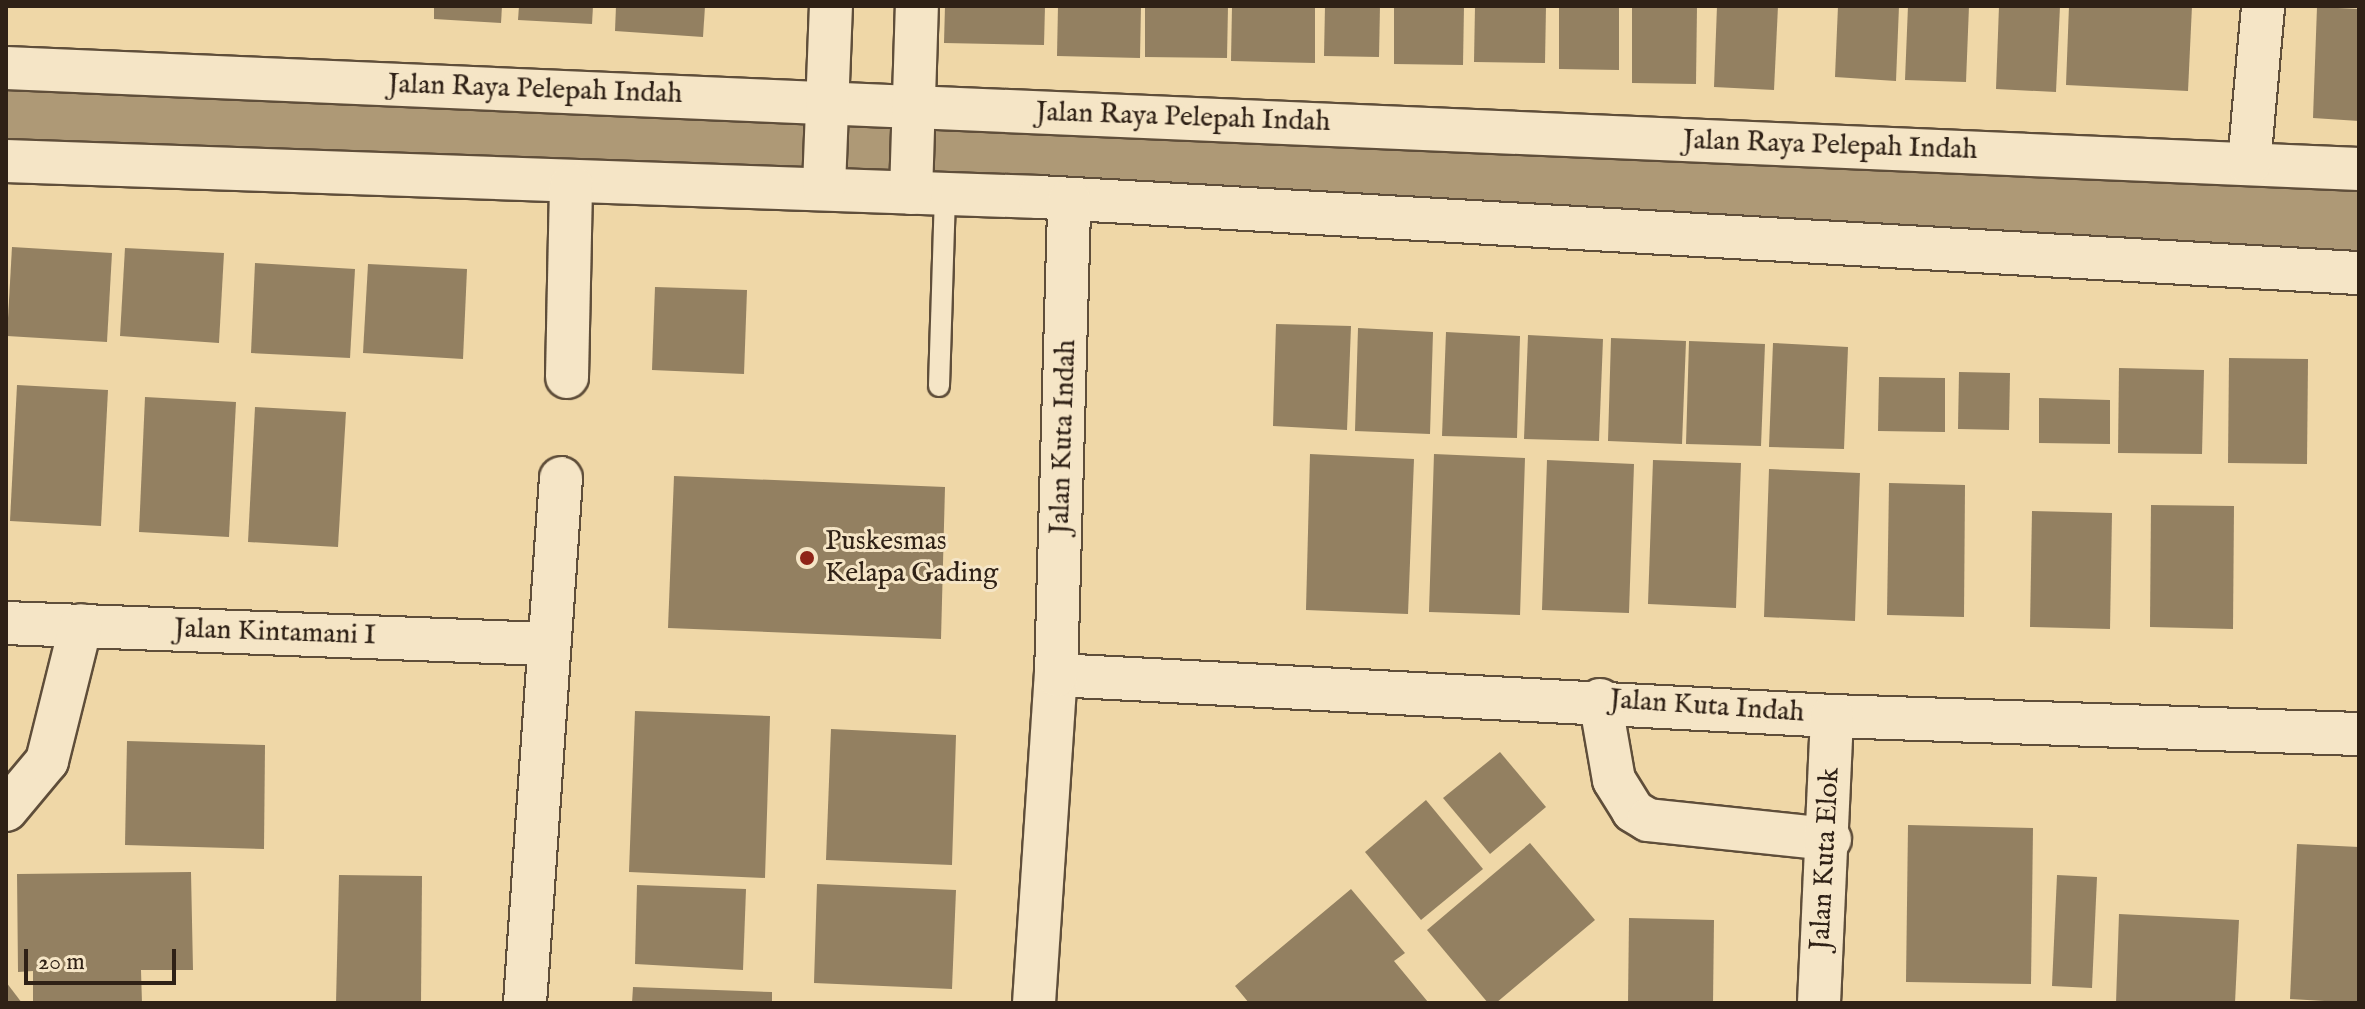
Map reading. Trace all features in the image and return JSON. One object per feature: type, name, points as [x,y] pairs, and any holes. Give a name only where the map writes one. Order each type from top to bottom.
[{"type":"street","points":[[824,180],[830,110],[831,6]]},
{"type":"street","points":[[917,6],[911,112],[922,186]]},
{"type":"street","points":[[2249,164],[2263,6]]},
{"type":"street","name":"Jalan Raya Pelepah Indah","points":[[6,68],[830,110],[2359,169]]},
{"type":"street","points":[[6,161],[571,185],[824,180],[1054,199],[2359,273]]},
{"type":"street","points":[[567,377],[571,185]]},
{"type":"street","name":"Jalan Kuta Indah","points":[[1034,1003],[1056,675],[1054,199]]},
{"type":"street","points":[[525,1003],[545,644],[561,478]]},
{"type":"street","name":"Jalan Kintamani I","points":[[6,623],[545,644]]},
{"type":"street","points":[[6,810],[47,761],[81,625]]},
{"type":"street","name":"Jalan Kuta Indah","points":[[1056,675],[1600,700],[1832,716],[2359,734]]},
{"type":"street","points":[[1600,700],[1614,780],[1633,811],[1648,820],[1830,839]]},
{"type":"street","name":"Jalan Kuta Elok","points":[[1819,1003],[1830,839],[1832,716]]},
{"type":"lane","points":[[922,186],[939,386]]},
{"type":"building","points":[[434,6],[502,6],[501,23],[434,19]]},
{"type":"building","points":[[519,6],[593,6],[592,24],[518,20]]},
{"type":"building","points":[[616,6],[705,6],[703,37],[615,31]]},
{"type":"building","points":[[945,6],[1045,6],[1044,45],[944,43]]},
{"type":"building","points":[[1058,6],[1141,6],[1140,58],[1057,56]]},
{"type":"building","points":[[1145,6],[1228,6],[1227,58],[1145,57]]},
{"type":"building","points":[[1232,6],[1315,6],[1315,63],[1231,61]]},
{"type":"building","points":[[1325,6],[1380,6],[1379,57],[1324,56]]},
{"type":"building","points":[[1394,6],[1464,6],[1463,65],[1394,64]]},
{"type":"building","points":[[1475,6],[1546,6],[1545,63],[1474,62]]},
{"type":"building","points":[[1559,6],[1619,6],[1619,70],[1559,69]]},
{"type":"building","points":[[1632,6],[1697,6],[1696,84],[1632,83]]},
{"type":"building","points":[[1717,6],[1778,6],[1774,90],[1714,87]]},
{"type":"building","points":[[1838,6],[1899,6],[1896,81],[1835,77]]},
{"type":"building","points":[[1908,6],[1969,6],[1966,82],[1905,80]]},
{"type":"building","points":[[1999,6],[2060,6],[2056,92],[1996,89]]},
{"type":"building","points":[[2069,6],[2192,6],[2188,91],[2066,85]]},
{"type":"building","points":[[2317,7],[2359,9],[2359,121],[2313,118]]},
{"type":"building","points":[[12,247],[112,253],[107,342],[7,336]]},
{"type":"building","points":[[125,248],[224,253],[219,343],[120,336]]},
{"type":"building","points":[[255,263],[355,269],[350,358],[251,353]]},
{"type":"building","points":[[368,264],[467,269],[463,359],[363,353]]},
{"type":"building","points":[[655,287],[747,290],[744,374],[652,370]]},
{"type":"building","points":[[1276,324],[1351,326],[1347,430],[1273,426]]},
{"type":"building","points":[[1358,328],[1433,332],[1430,434],[1355,431]]},
{"type":"building","points":[[1446,332],[1520,336],[1517,438],[1442,436]]},
{"type":"building","points":[[1528,335],[1603,339],[1599,441],[1524,439]]},
{"type":"building","points":[[1611,338],[1686,341],[1682,444],[1608,441]]},
{"type":"building","points":[[1689,341],[1765,344],[1761,446],[1686,444]]},
{"type":"building","points":[[1773,343],[1848,347],[1844,449],[1769,447]]},
{"type":"building","points":[[2229,358],[2308,359],[2307,464],[2228,463]]},
{"type":"building","points":[[2119,368],[2204,370],[2202,454],[2118,453]]},
{"type":"building","points":[[1959,372],[2010,373],[2009,430],[1958,429]]},
{"type":"building","points":[[1879,377],[1945,378],[1945,432],[1878,431]]},
{"type":"building","points":[[17,385],[108,390],[101,526],[10,521]]},
{"type":"building","points":[[145,397],[236,402],[229,537],[139,532]]},
{"type":"building","points":[[2039,398],[2110,400],[2110,444],[2039,443]]},
{"type":"building","points":[[255,407],[346,412],[338,547],[248,542]]},
{"type":"building","points":[[1310,454],[1414,459],[1408,614],[1306,610]]},
{"type":"building","points":[[1434,454],[1525,458],[1520,615],[1429,612]]},
{"type":"building","points":[[1547,460],[1634,464],[1629,613],[1542,610]]},
{"type":"building","points":[[1653,460],[1741,463],[1736,608],[1648,604]]},
{"type":"building","points":[[1769,469],[1860,473],[1855,621],[1764,617]]},
{"type":"building","name":"Puskesmas Kelapa Gading","points":[[674,476],[945,487],[941,639],[668,628]]},
{"type":"building","points":[[1889,483],[1965,485],[1964,617],[1887,615]]},
{"type":"building","points":[[2151,505],[2234,506],[2233,629],[2150,627]]},
{"type":"building","points":[[2032,511],[2112,513],[2110,629],[2030,627]]},
{"type":"building","points":[[635,711],[770,716],[765,878],[629,872]]},
{"type":"building","points":[[831,729],[956,735],[952,865],[826,860]]},
{"type":"building","points":[[127,741],[265,745],[264,849],[125,845]]},
{"type":"building","points":[[1500,752],[1546,807],[1490,854],[1443,798]]},
{"type":"building","points":[[1426,800],[1483,869],[1421,920],[1365,852]]},
{"type":"building","points":[[1908,825],[2033,828],[2031,984],[1906,982]]},
{"type":"building","points":[[1530,843],[1595,920],[1496,1003],[1488,1003],[1427,930]]},
{"type":"building","points":[[2297,844],[2359,847],[2359,1003],[2290,999]]},
{"type":"building","points":[[191,872],[193,970],[141,970],[142,1003],[33,1003],[33,971],[18,972],[17,874]]},
{"type":"building","points":[[339,875],[422,876],[421,1003],[336,1003]]},
{"type":"building","points":[[2057,875],[2097,877],[2092,988],[2052,986]]},
{"type":"building","points":[[817,884],[956,890],[952,989],[814,983]]},
{"type":"building","points":[[637,885],[746,889],[743,970],[635,964]]},
{"type":"building","points":[[1351,889],[1405,953],[1394,961],[1428,1002],[1249,1003],[1235,986]]},
{"type":"building","points":[[2119,914],[2239,920],[2235,1003],[2116,1003]]},
{"type":"building","points":[[1629,918],[1714,920],[1713,1003],[1628,1003]]},
{"type":"building","points":[[6,982],[22,1003],[6,1003]]},
{"type":"building","points":[[633,987],[772,992],[772,1003],[632,1003]]},
{"type":"waterway","points":[[6,107],[2359,229]]},
{"type":"place","name":"Puskesmas Kelapa Gading","points":[[807,558]]}]
